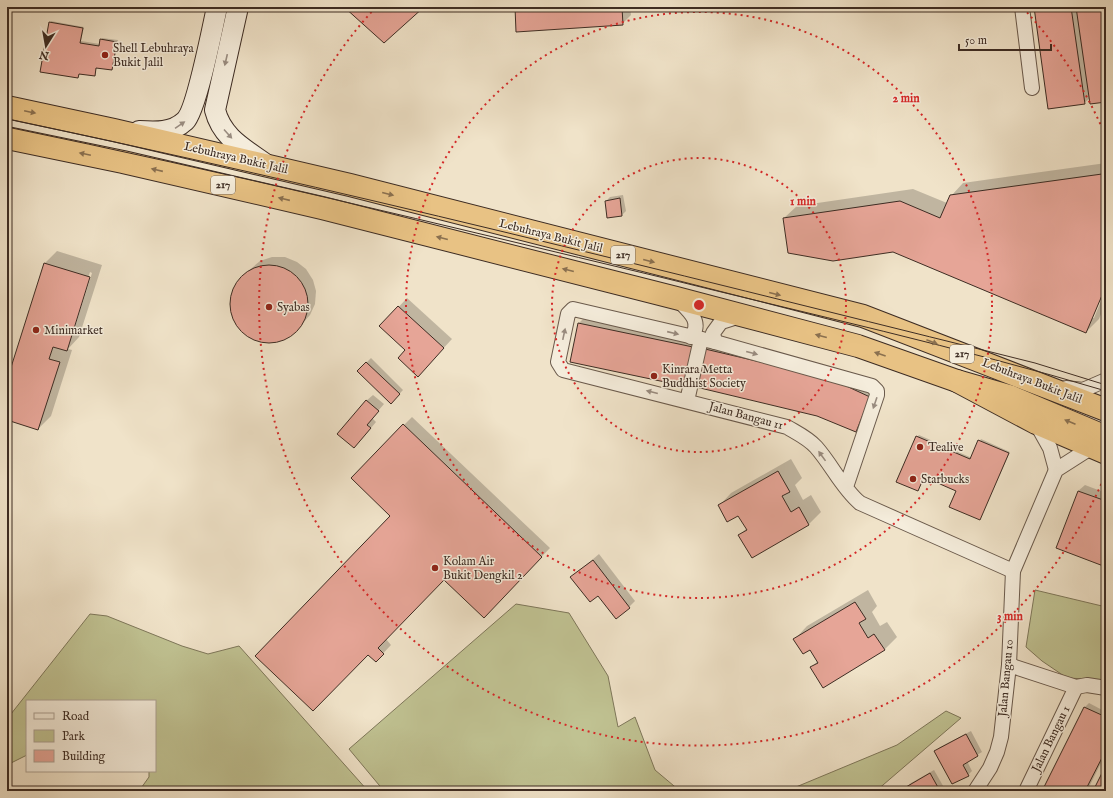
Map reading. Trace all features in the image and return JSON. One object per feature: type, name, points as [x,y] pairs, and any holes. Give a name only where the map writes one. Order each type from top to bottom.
[{"type":"highway","name":"Lebuhraya Bukit Jalil","points":[[7,107],[267,165],[863,316],[1106,410]]},
{"type":"highway","name":"217","points":[[7,138],[123,162],[322,208],[743,315],[858,346],[957,382]]},
{"type":"highway","points":[[957,382],[1036,423],[1101,446]]},
{"type":"highway","points":[[957,382],[1009,396],[1101,446]]},
{"type":"main road","points":[[114,130],[160,132],[174,129],[186,120],[195,99],[217,7]]},
{"type":"main road","points":[[238,7],[215,110],[218,122],[228,136],[267,165]]},
{"type":"main road","points":[[212,30],[231,34]]},
{"type":"street","points":[[1022,7],[1032,88]]},
{"type":"street","points":[[676,298],[694,316],[696,323],[695,332],[702,340]]},
{"type":"street","name":"Jalan Bangau 11","points":[[573,309],[702,340],[872,386],[878,391],[846,487],[816,446],[806,437],[787,427],[563,370],[558,362],[568,314],[573,309]]},
{"type":"street","points":[[687,401],[702,340],[713,333],[721,322],[743,315]]},
{"type":"street","points":[[1028,380],[1059,387],[1083,390],[1106,380]]},
{"type":"street","points":[[1036,423],[1050,448],[1056,470],[1101,446]]},
{"type":"street","name":"Jalan Bangau 10","points":[[975,791],[990,768],[997,752],[1008,665],[1013,571],[1056,470]]},
{"type":"street","points":[[846,487],[850,495],[860,503],[1013,571]]},
{"type":"street","points":[[1008,665],[1076,687],[1087,685],[1106,688]]},
{"type":"street","name":"Jalan Bangau 1","points":[[1026,791],[1076,687]]},
{"type":"green space","points":[[1035,590],[1102,606],[1106,596],[1106,680],[1067,678],[1042,661],[1026,647]]},
{"type":"green space","points":[[516,604],[569,613],[608,676],[618,727],[635,717],[655,770],[680,791],[384,791],[349,749]]},
{"type":"green space","points":[[90,614],[107,616],[182,646],[208,654],[239,646],[368,791],[139,791],[149,777],[149,772],[156,772],[156,700],[26,700],[26,756],[7,765],[7,719]]},
{"type":"green space","points":[[946,711],[961,718],[876,791],[763,791],[796,787],[897,745]]},
{"type":"building","points":[[344,7],[424,7],[384,43]]},
{"type":"building","points":[[515,7],[622,7],[623,25],[516,32]]},
{"type":"building","points":[[1034,7],[1071,7],[1085,104],[1048,109]]},
{"type":"building","points":[[1076,7],[1106,7],[1106,102],[1090,104]]},
{"type":"building","points":[[49,22],[83,28],[80,43],[99,46],[100,39],[117,42],[112,70],[96,68],[95,76],[79,74],[78,78],[40,72]]},
{"type":"building","points":[[1102,174],[1106,202],[1106,286],[1086,333],[893,252],[833,261],[788,253],[783,218],[900,201],[940,218],[950,195]]},
{"type":"building","points":[[620,198],[622,216],[607,218],[605,201]]},
{"type":"building","points":[[44,263],[90,277],[67,351],[53,347],[49,359],[60,362],[38,430],[7,420],[7,380]]},
{"type":"building","name":"Syabas","points":[[269,265],[284,268],[297,276],[305,289],[308,304],[305,319],[297,332],[284,340],[269,343],[254,340],[241,332],[233,319],[230,304],[233,289],[241,276],[254,268]]},
{"type":"building","points":[[398,306],[444,348],[418,377],[398,358],[405,350],[379,326]]},
{"type":"building","points":[[578,323],[693,347],[684,386],[570,362]]},
{"type":"building","points":[[705,349],[829,378],[870,397],[856,432],[817,416],[696,387]]},
{"type":"building","points":[[366,362],[400,394],[391,404],[357,371]]},
{"type":"building","points":[[366,400],[379,411],[367,425],[371,428],[354,448],[337,434]]},
{"type":"building","name":"Kolam Air Bukit Dengkil 2","points":[[403,424],[542,557],[484,618],[444,580],[378,648],[384,654],[376,662],[368,655],[313,711],[255,656],[390,516],[351,478]]},
{"type":"building","points":[[916,436],[970,459],[978,440],[1009,453],[980,520],[949,507],[956,491],[924,477],[918,491],[896,482]]},
{"type":"building","points":[[778,471],[790,492],[782,496],[791,512],[799,507],[809,525],[752,558],[738,535],[747,530],[738,516],[727,522],[718,505]]},
{"type":"building","points":[[1078,491],[1106,501],[1106,567],[1056,548]]},
{"type":"building","points":[[593,560],[630,608],[616,619],[598,596],[590,602],[570,577]]},
{"type":"building","points":[[855,602],[866,619],[859,623],[868,638],[874,634],[885,650],[823,688],[810,667],[818,663],[810,650],[803,654],[793,639]]},
{"type":"building","points":[[1084,707],[1106,717],[1106,750],[1085,791],[1042,791]]},
{"type":"building","points":[[966,734],[978,756],[963,765],[969,776],[952,784],[934,751]]},
{"type":"building","points":[[1106,765],[1106,791],[1093,791]]},
{"type":"building","points":[[930,773],[940,791],[908,791],[906,787]]},
{"type":"tram line","points":[[7,119],[254,173],[500,231],[1035,363],[1106,385]]},
{"type":"tram line","points":[[7,127],[253,181],[660,277],[940,345],[1106,391]]},
{"type":"place","name":"Shell Lebuhraya Bukit Jalil","points":[[105,55]]},
{"type":"place","name":"Syabas","points":[[269,307]]},
{"type":"place","name":"Minimarket","points":[[36,330]]},
{"type":"place","name":"Kinrara Metta Buddhist Society","points":[[654,376]]},
{"type":"place","name":"Tealive","points":[[920,447]]},
{"type":"place","name":"Starbucks","points":[[913,479]]},
{"type":"place","name":"Kolam Air Bukit Dengkil 2","points":[[435,568]]}]
